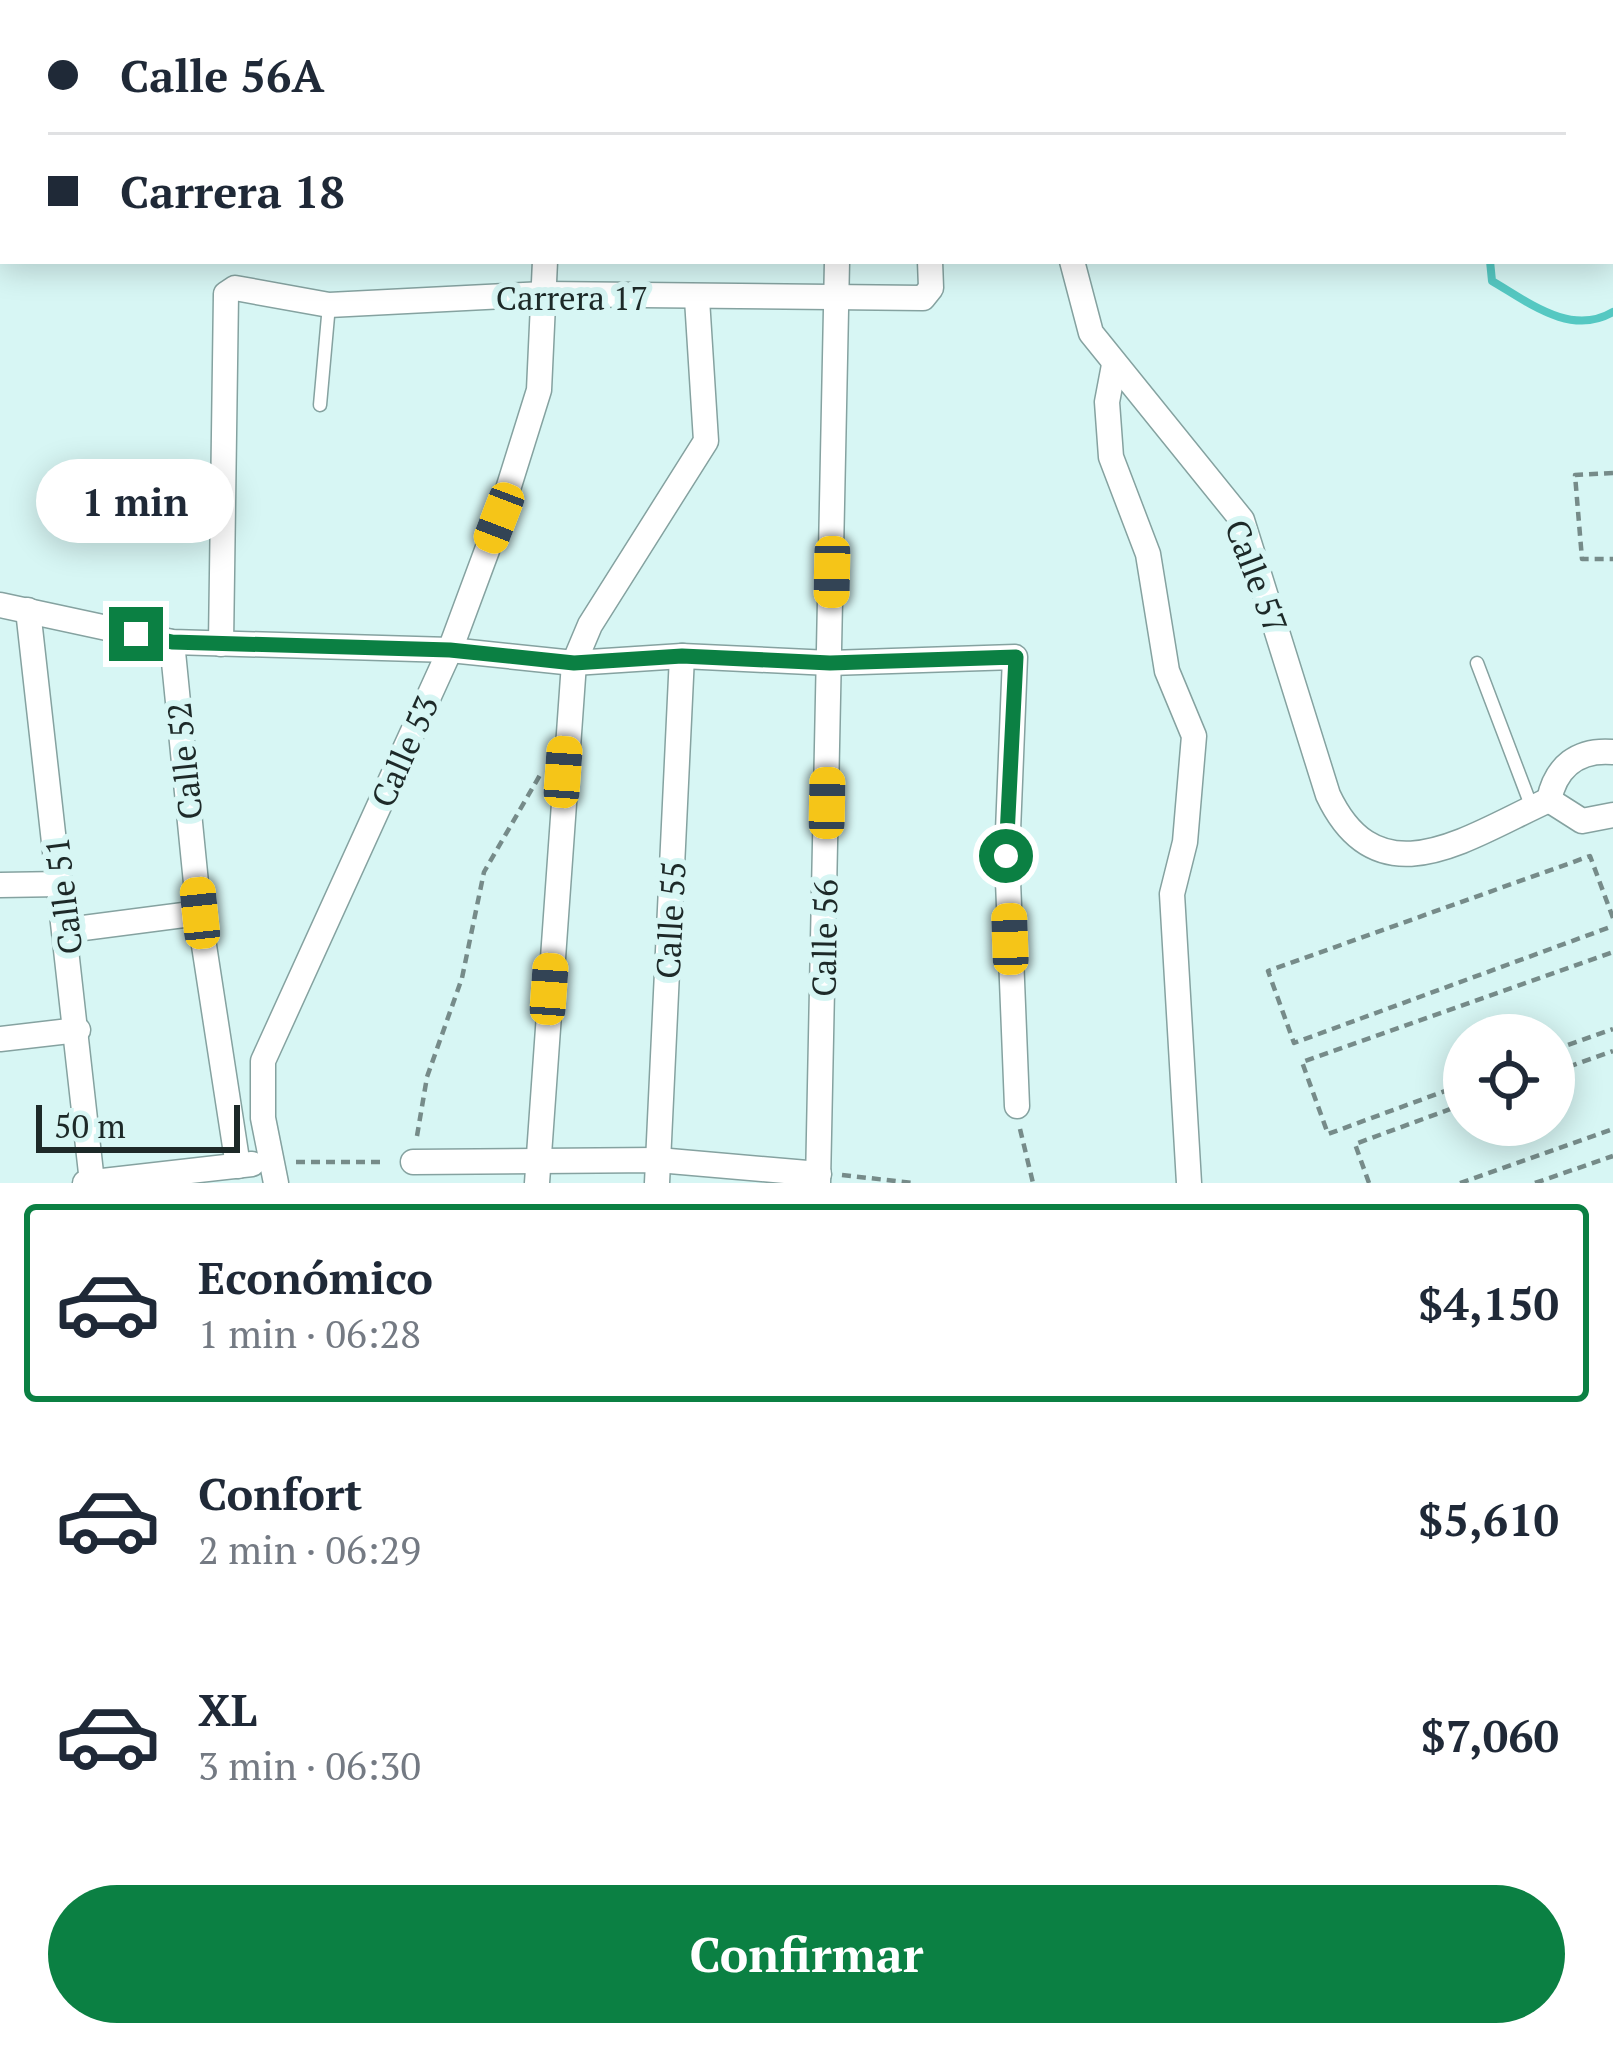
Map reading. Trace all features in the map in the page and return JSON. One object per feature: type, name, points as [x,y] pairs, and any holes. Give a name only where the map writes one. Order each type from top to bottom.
[{"type":"street","points":[[257,264],[257,289]]},
{"type":"street","name":"Calle 53","points":[[274,1172],[263,1118],[263,1061],[450,650],[539,390],[545,264]]},
{"type":"street","name":"Calle 56","points":[[819,1179],[837,264]]},
{"type":"street","name":"Carrera 17","points":[[221,644],[226,294],[235,288],[329,305],[544,294],[922,298],[932,288],[930,264]]},
{"type":"street","name":"Calle 57","points":[[1073,264],[1091,333],[1242,520],[1328,795],[1344,829],[1370,847],[1399,856],[1430,853],[1540,804]]},
{"type":"street","points":[[537,1172],[574,663],[590,625],[706,441],[697,299]]},
{"type":"street","points":[[1114,365],[1108,402],[1111,457],[1148,554],[1167,671],[1194,736],[1185,842],[1172,894],[1189,1183]]},
{"type":"street","points":[[0,605],[172,642],[450,650],[574,663],[682,656],[830,663],[1016,657],[1006,856],[1017,1106]]},
{"type":"street","name":"Calle 51","points":[[28,610],[68,931],[89,1183]]},
{"type":"street","name":"Calle 52","points":[[172,642],[200,913],[238,1166]]},
{"type":"street","name":"Calle 55","points":[[657,1171],[682,656]]},
{"type":"street","points":[[1613,752],[1595,751],[1563,767],[1540,804],[1582,821],[1613,815]]},
{"type":"street","points":[[0,885],[62,884]]},
{"type":"street","points":[[68,931],[200,913]]},
{"type":"street","points":[[0,1039],[78,1030]]},
{"type":"street","points":[[413,1162],[537,1172],[657,1171],[819,1179]]},
{"type":"street","points":[[89,1183],[238,1166],[274,1172]]},
{"type":"lane","points":[[320,405],[329,305]]},
{"type":"lane","points":[[1477,663],[1540,804]]},
{"type":"path","points":[[1613,473],[1575,475],[1582,559],[1613,560]]},
{"type":"path","points":[[274,1172],[413,1162],[427,1077],[462,978],[484,872],[566,729]]},
{"type":"path","points":[[1590,856],[1613,922],[1294,1043],[1268,971],[1590,856]]},
{"type":"path","points":[[1443,1092],[1328,1134],[1302,1062],[1613,952]]},
{"type":"path","points":[[1575,1043],[1613,1029]]},
{"type":"path","points":[[1575,1065],[1613,1051]]},
{"type":"path","points":[[1017,1106],[1033,1183]]},
{"type":"path","points":[[1370,1183],[1355,1144],[1443,1112]]},
{"type":"path","points":[[1460,1183],[1613,1129]]},
{"type":"path","points":[[1535,1183],[1613,1156]]},
{"type":"path","points":[[819,1179],[913,1183]]},
{"type":"waterway","points":[[1490,264],[1492,281],[1550,314],[1581,321],[1613,312]]},
{"type":"route","points":[[136,634],[172,642],[450,650],[574,663],[682,656],[830,663],[1016,657],[1006,856]]}]
